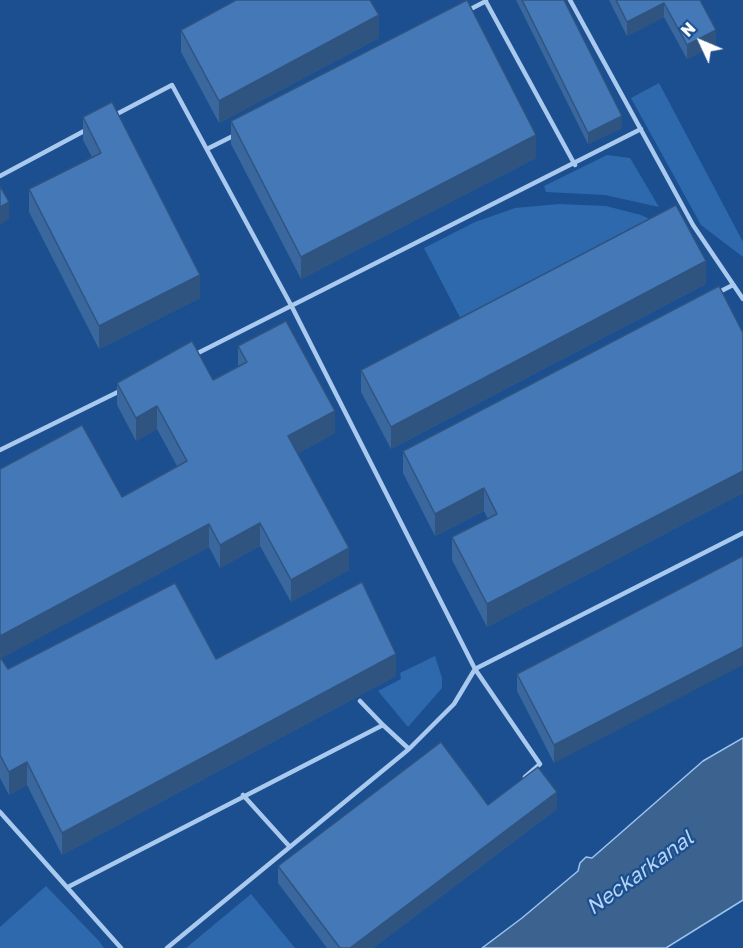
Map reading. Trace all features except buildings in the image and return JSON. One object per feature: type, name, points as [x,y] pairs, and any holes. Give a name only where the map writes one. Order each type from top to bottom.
[{"type":"lane","points":[[465,12],[486,0],[575,165]]},
{"type":"lane","points":[[570,0],[693,225],[743,299]]},
{"type":"lane","points":[[111,117],[172,85],[292,306],[474,669],[540,764],[516,785]]},
{"type":"lane","points":[[0,176],[91,128]]},
{"type":"lane","points":[[188,358],[575,165],[641,129]]},
{"type":"lane","points":[[207,149],[238,133]]},
{"type":"lane","points":[[715,294],[733,285]]},
{"type":"lane","points":[[0,450],[125,388]]},
{"type":"lane","points":[[166,948],[409,749],[454,704],[474,669],[743,533]]},
{"type":"lane","points":[[360,701],[409,749]]},
{"type":"lane","points":[[68,887],[383,725]]},
{"type":"lane","points":[[243,795],[290,847]]},
{"type":"lane","points":[[0,812],[121,948]]},
{"type":"shaded area","points":[[659,83],[743,242],[743,257],[701,225],[631,98]]},
{"type":"shaded area","points":[[607,155],[630,158],[659,207],[605,195],[546,192],[544,186]]},
{"type":"shaded area","points":[[559,204],[606,206],[641,215],[670,229],[468,333],[424,248],[475,222],[515,208]]},
{"type":"shaded area","points":[[435,656],[442,678],[442,688],[408,727],[378,691],[401,679],[400,673]]},
{"type":"shaded area","points":[[46,886],[104,948],[0,948],[0,927]]},
{"type":"shaded area","points":[[251,894],[295,948],[186,948]]},
{"type":"water","name":"Neckarkanal","points":[[743,738],[743,900],[666,948],[482,948],[578,871],[580,863],[586,857],[592,858],[703,761]]}]
